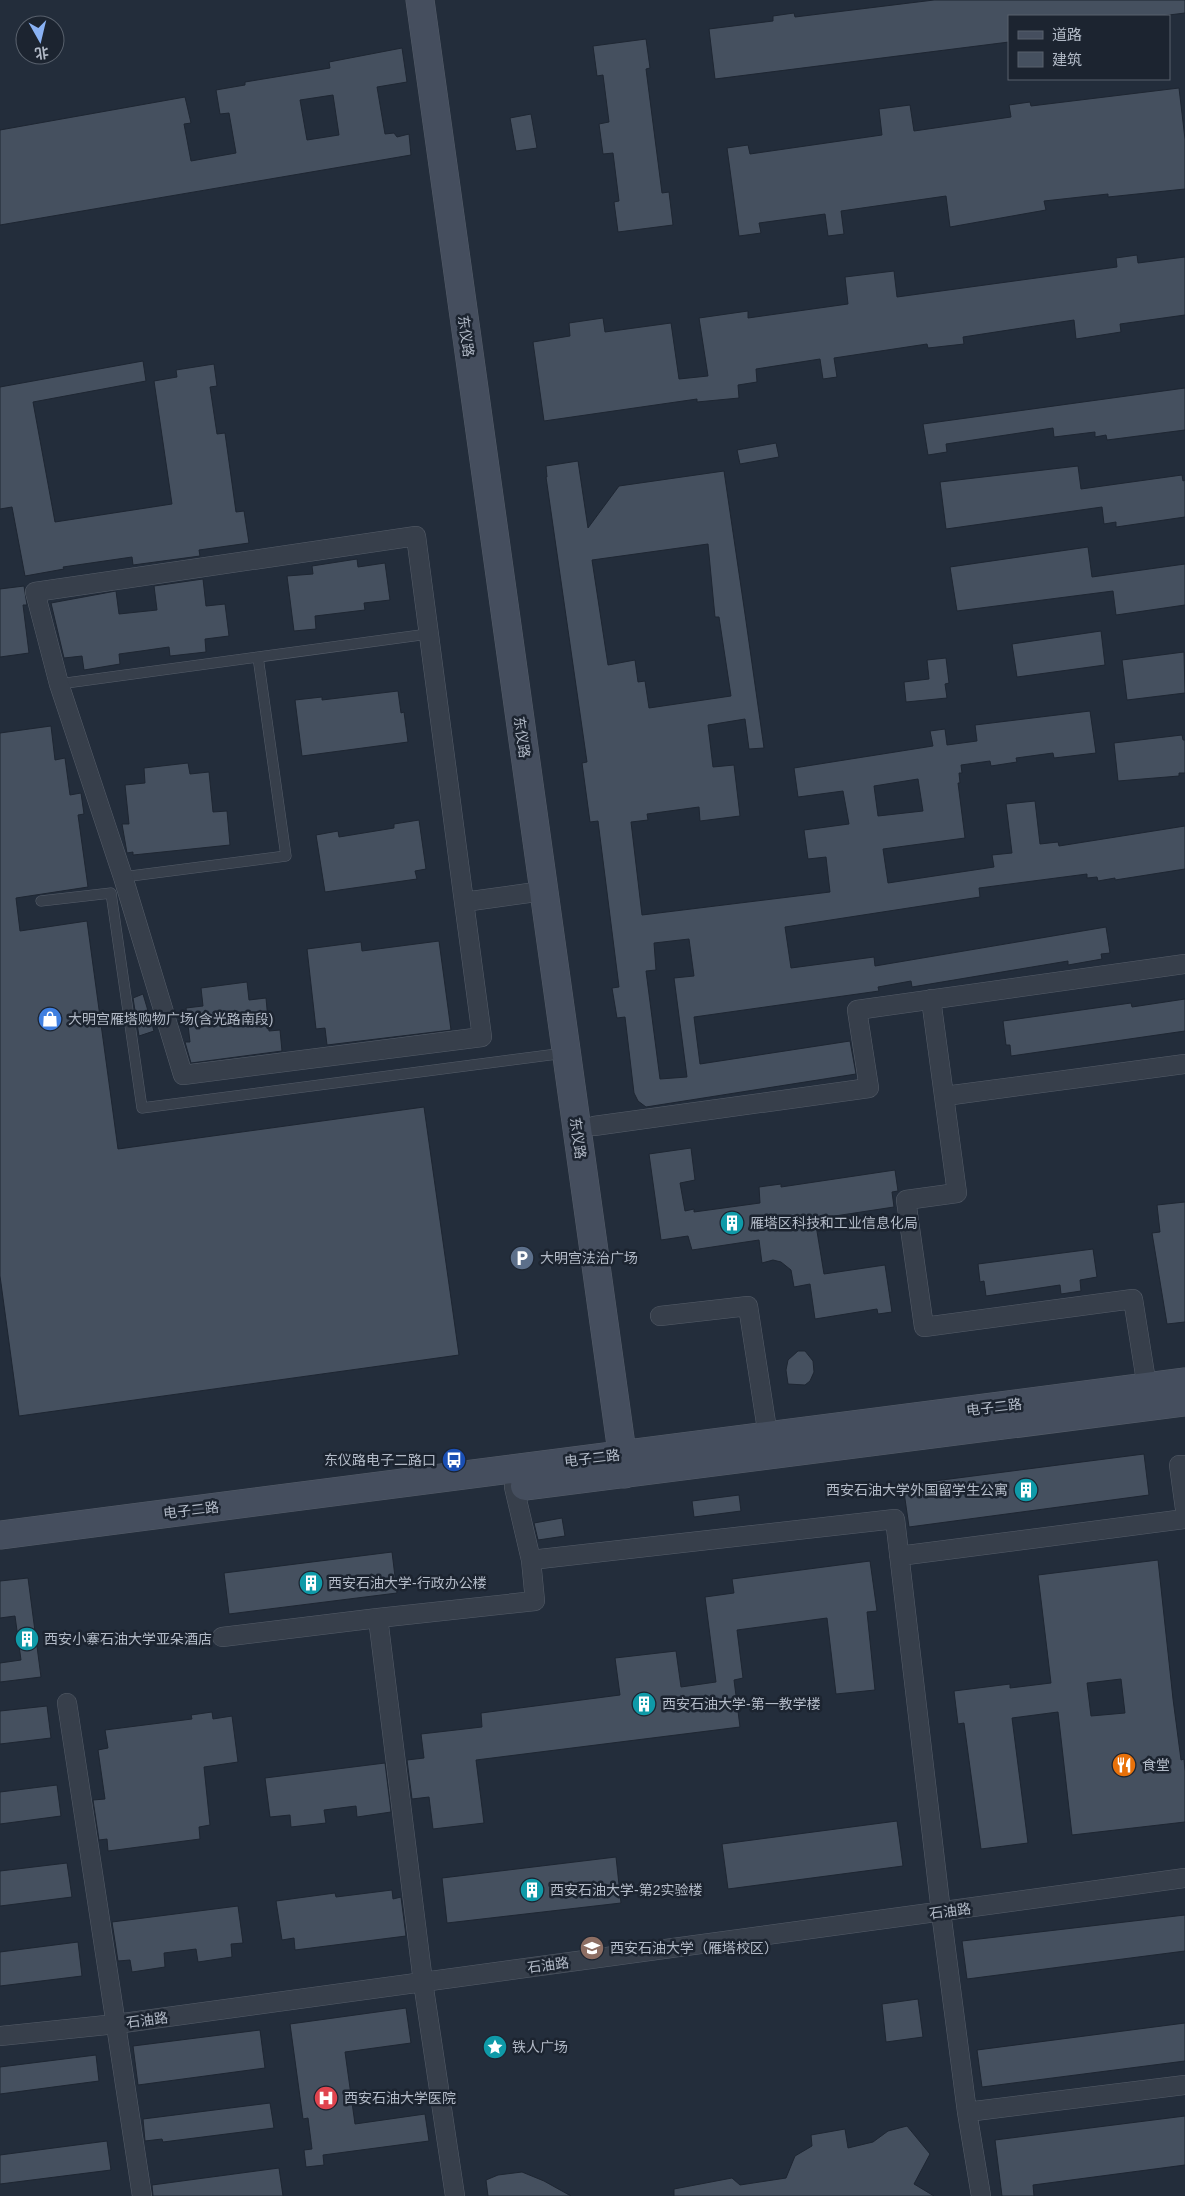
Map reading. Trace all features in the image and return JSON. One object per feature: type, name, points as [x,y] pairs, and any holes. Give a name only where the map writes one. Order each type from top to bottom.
[{"type":"main road","name":"东仪路","points":[[420,0],[566,1053],[632,1463]]},
{"type":"main road","name":"东仪路","points":[[438,0],[594,1126],[632,1463]]},
{"type":"main road","name":"电子二路","points":[[0,1554],[514,1487],[768,1436],[1185,1382]]},
{"type":"main road","name":"电子二路","points":[[0,1535],[1185,1402]]},
{"type":"street","points":[[416,536],[482,1037],[184,1075],[123,877],[59,684],[35,592],[416,536]]},
{"type":"street","points":[[464,902],[543,890]]},
{"type":"street","points":[[594,1126],[869,1088],[857,1010],[1185,964]]},
{"type":"street","points":[[931,1000],[957,1193],[906,1200],[924,1326],[1133,1299],[1147,1387]]},
{"type":"street","points":[[944,1096],[1185,1064]]},
{"type":"street","points":[[660,1316],[748,1306],[768,1436]]},
{"type":"street","points":[[1185,1465],[1179,1465],[1185,1509]]},
{"type":"street","points":[[222,1637],[378,1618],[535,1602],[531,1560],[514,1487]]},
{"type":"street","points":[[531,1560],[895,1519],[941,1912],[967,2112],[981,2196]]},
{"type":"street","points":[[899,1556],[1185,1519]]},
{"type":"street","points":[[378,1618],[423,1982],[455,2196]]},
{"type":"street","points":[[67,1703],[142,2196]]},
{"type":"street","name":"石油路","points":[[0,2036],[116,2024],[1185,1878]]},
{"type":"street","points":[[967,2112],[1185,2085]]},
{"type":"lane","points":[[59,684],[428,634]]},
{"type":"lane","points":[[123,877],[286,856],[258,657]]},
{"type":"lane","points":[[41,900],[111,893],[142,1108],[566,1053]]},
{"type":"building","points":[[934,0],[1185,0],[1185,13],[1169,15],[1008,15],[1008,42],[715,79],[709,29],[773,21],[773,16],[794,13],[795,17]]},
{"type":"building","points":[[646,39],[650,68],[646,69],[662,193],[669,192],[673,225],[618,232],[614,202],[619,201],[613,153],[603,154],[599,124],[609,122],[603,75],[597,76],[593,46]]},
{"type":"building","points":[[402,48],[407,82],[377,87],[385,134],[394,133],[397,137],[409,134],[411,155],[0,225],[0,130],[185,97],[191,123],[184,124],[191,161],[236,153],[229,113],[220,114],[216,90],[245,85],[245,82],[330,68],[329,62]],"holes":[[[333,95],[339,135],[307,140],[300,100]]]},
{"type":"building","points":[[1179,88],[1185,139],[1185,189],[1108,197],[1108,194],[1044,201],[1046,210],[950,227],[946,196],[841,211],[844,234],[828,236],[825,214],[759,223],[761,233],[739,236],[727,148],[748,145],[750,154],[882,135],[879,109],[910,105],[914,131],[1011,117],[1009,105],[1030,102],[1031,106]]},
{"type":"building","points":[[531,114],[537,148],[516,151],[510,118]]},
{"type":"building","points":[[1137,255],[1138,263],[1185,257],[1185,315],[1120,324],[1121,332],[1076,339],[1074,320],[963,337],[964,344],[928,348],[927,344],[834,358],[837,377],[823,379],[820,359],[756,369],[757,382],[738,385],[739,398],[697,402],[697,399],[544,421],[533,342],[570,336],[569,323],[603,318],[605,332],[671,323],[679,379],[708,376],[699,318],[748,311],[748,318],[848,304],[845,277],[894,271],[897,297],[1117,267],[1116,258]]},
{"type":"building","points":[[143,361],[146,381],[33,402],[55,522],[172,504],[154,381],[177,377],[176,370],[214,364],[217,386],[210,387],[217,434],[225,433],[236,512],[244,511],[249,543],[199,550],[200,556],[133,565],[132,557],[63,567],[64,569],[25,576],[12,507],[0,509],[0,387]]},
{"type":"building","points":[[1185,388],[1185,430],[1107,440],[1106,435],[1095,437],[1095,432],[1054,437],[1053,428],[946,444],[947,452],[928,455],[923,424]]},
{"type":"building","points":[[776,443],[779,457],[740,464],[737,450]]},
{"type":"building","points":[[578,461],[588,528],[619,486],[724,471],[764,748],[749,749],[745,719],[708,725],[713,767],[734,765],[740,816],[700,821],[699,807],[647,814],[648,820],[631,822],[642,915],[830,892],[826,857],[808,859],[804,830],[849,824],[843,791],[798,797],[794,768],[933,746],[930,731],[945,729],[947,745],[977,741],[975,725],[1090,711],[1096,753],[1054,758],[1053,753],[1016,758],[1017,762],[991,766],[990,761],[961,765],[962,773],[959,773],[960,783],[958,783],[965,838],[883,849],[888,883],[994,867],[992,855],[1012,853],[1006,804],[1035,801],[1040,844],[1058,842],[1059,846],[1185,826],[1185,869],[1115,880],[1115,878],[1098,881],[1097,877],[1087,878],[1087,874],[979,888],[980,897],[785,927],[791,968],[874,957],[875,966],[1106,927],[1110,953],[1101,954],[1102,959],[1068,965],[1068,961],[912,987],[911,981],[878,987],[879,991],[694,1017],[700,1064],[850,1041],[856,1074],[646,1107],[638,1101],[634,1093],[625,1017],[617,1018],[612,988],[619,987],[598,821],[590,822],[582,763],[587,762],[546,477],[546,466]],"holes":[[[708,544],[715,617],[719,617],[731,696],[649,708],[645,681],[638,682],[635,660],[608,665],[592,560]],[[918,779],[923,811],[878,816],[874,786]],[[689,939],[694,976],[674,978],[687,1077],[660,1079],[646,971],[656,970],[654,943]]]},
{"type":"building","points":[[1078,466],[1081,489],[1182,475],[1183,481],[1185,480],[1185,517],[1116,527],[1116,522],[1104,524],[1102,507],[946,529],[940,482]]},
{"type":"building","points":[[1088,547],[1092,577],[1185,564],[1185,605],[1116,615],[1113,591],[957,611],[950,567]]},
{"type":"building","points":[[357,559],[358,567],[385,563],[390,600],[364,603],[365,610],[315,616],[316,629],[294,631],[287,576],[313,574],[312,566]]},
{"type":"building","points":[[203,579],[206,606],[225,604],[229,636],[205,639],[206,652],[170,656],[169,647],[119,654],[120,664],[84,670],[82,656],[64,658],[51,603],[116,591],[119,614],[157,610],[154,586]]},
{"type":"building","points":[[24,586],[27,605],[23,605],[29,653],[0,657],[0,589]]},
{"type":"building","points":[[1101,631],[1105,665],[1017,677],[1012,644]]},
{"type":"building","points":[[1184,652],[1185,693],[1127,700],[1122,660]]},
{"type":"building","points":[[946,658],[949,683],[945,684],[947,698],[906,702],[904,682],[929,679],[927,660]]},
{"type":"building","points":[[398,691],[401,713],[404,712],[408,742],[302,756],[295,700],[322,697],[322,700]]},
{"type":"building","name":"大明宫雁塔购物广场(含光路南段)","points":[[51,726],[55,760],[65,758],[70,795],[81,793],[84,814],[78,815],[88,887],[16,898],[20,931],[87,921],[118,1149],[424,1107],[459,1355],[19,1416],[0,1276],[0,733]]},
{"type":"building","points":[[1182,735],[1183,740],[1185,740],[1185,773],[1179,773],[1179,776],[1118,781],[1114,743]]},
{"type":"building","points":[[188,763],[190,774],[209,772],[213,812],[227,811],[230,845],[133,855],[133,852],[127,853],[122,824],[129,824],[125,785],[145,783],[144,768]]},
{"type":"building","points":[[419,820],[426,869],[415,871],[417,879],[325,892],[316,835],[338,831],[339,837],[394,828],[394,824]]},
{"type":"building","points":[[439,941],[451,1030],[327,1045],[325,1028],[316,1029],[307,949],[361,942],[362,951]]},
{"type":"building","points":[[247,982],[249,1000],[266,998],[269,1031],[280,1030],[282,1051],[191,1063],[185,1042],[190,1042],[186,1008],[203,1006],[201,988]]},
{"type":"building","points":[[143,994],[154,1031],[139,1036],[133,998]]},
{"type":"building","points":[[1185,999],[1185,1031],[1011,1056],[1010,1045],[1006,1045],[1003,1021],[1131,1003],[1132,1007]]},
{"type":"building","points":[[691,1148],[695,1180],[680,1183],[685,1211],[694,1209],[694,1212],[760,1203],[759,1187],[781,1184],[781,1187],[895,1170],[898,1191],[892,1192],[894,1207],[815,1219],[824,1274],[885,1265],[892,1312],[878,1314],[877,1309],[815,1319],[810,1284],[794,1287],[791,1270],[781,1262],[773,1260],[762,1263],[759,1240],[692,1250],[688,1236],[661,1240],[649,1154]]},
{"type":"building","points":[[1185,1202],[1185,1322],[1167,1324],[1152,1233],[1160,1232],[1157,1205]]},
{"type":"building","points":[[1093,1249],[1097,1277],[1080,1280],[1081,1291],[1061,1294],[1060,1285],[986,1296],[984,1281],[980,1282],[978,1264]]},
{"type":"building","points":[[798,1351],[805,1351],[813,1361],[814,1372],[810,1381],[805,1385],[788,1384],[786,1370],[788,1360]]},
{"type":"building","name":"西安石油大学外国留学生公寓","points":[[1144,1454],[1149,1495],[909,1527],[903,1485]]},
{"type":"building","points":[[739,1495],[741,1511],[694,1517],[692,1501]]},
{"type":"building","points":[[562,1518],[565,1536],[538,1540],[534,1523]]},
{"type":"building","name":"西安石油大学-行政办公楼","points":[[392,1552],[397,1593],[229,1614],[224,1573]]},
{"type":"building","points":[[1158,1560],[1181,1760],[1184,1759],[1185,1822],[1072,1835],[1058,1712],[1012,1718],[1028,1843],[981,1849],[964,1723],[958,1724],[954,1691],[1010,1684],[1010,1688],[1051,1683],[1038,1575]],"holes":[[[1121,1679],[1125,1713],[1091,1716],[1087,1683]]]},
{"type":"building","name":"西安石油大学-第一教学楼","points":[[870,1561],[877,1611],[867,1612],[875,1690],[836,1694],[827,1618],[737,1630],[743,1678],[734,1680],[740,1727],[476,1760],[484,1823],[433,1829],[429,1797],[412,1799],[407,1760],[424,1758],[421,1734],[482,1727],[481,1713],[620,1695],[615,1658],[676,1651],[681,1687],[716,1682],[705,1597],[734,1593],[732,1579]]},
{"type":"building","name":"西安小寨石油大学亚朵酒店","points":[[28,1578],[41,1677],[0,1682],[0,1663],[21,1660],[15,1616],[0,1618],[0,1581]]},
{"type":"building","points":[[47,1706],[51,1738],[0,1744],[0,1711]]},
{"type":"building","points":[[212,1712],[213,1719],[232,1716],[238,1762],[204,1767],[210,1825],[199,1827],[200,1839],[108,1851],[107,1839],[99,1840],[93,1800],[105,1799],[98,1750],[108,1748],[105,1730],[192,1719],[191,1715]]},
{"type":"building","points":[[385,1763],[391,1812],[357,1817],[356,1806],[324,1810],[326,1823],[291,1827],[290,1815],[270,1817],[265,1778]]},
{"type":"building","points":[[57,1785],[61,1816],[0,1824],[0,1792]]},
{"type":"building","points":[[897,1821],[903,1866],[728,1889],[722,1844]]},
{"type":"building","name":"西安石油大学-第2实验楼","points":[[616,1857],[621,1903],[447,1923],[442,1878]]},
{"type":"building","points":[[67,1863],[72,1897],[0,1906],[0,1871]]},
{"type":"building","points":[[392,1890],[393,1899],[401,1897],[406,1936],[295,1950],[294,1938],[282,1940],[276,1901],[335,1893],[336,1897]]},
{"type":"building","points":[[238,1906],[243,1943],[231,1944],[232,1957],[198,1962],[196,1949],[164,1953],[165,1967],[132,1972],[130,1960],[118,1961],[112,1922]]},
{"type":"building","points":[[1185,1915],[1185,1951],[967,1979],[962,1941]]},
{"type":"building","points":[[78,1942],[82,1976],[0,1986],[0,1952]]},
{"type":"building","points":[[918,1999],[923,2037],[886,2042],[882,2004]]},
{"type":"building","name":"西安石油大学医院","points":[[406,2008],[411,2043],[345,2052],[355,2124],[425,2114],[429,2141],[323,2155],[324,2165],[306,2167],[304,2150],[312,2149],[308,2118],[303,2119],[290,2024]]},
{"type":"building","points":[[1185,2023],[1185,2061],[982,2087],[977,2050]]},
{"type":"building","points":[[260,2030],[265,2068],[138,2085],[133,2046]]},
{"type":"building","points":[[96,2055],[99,2081],[0,2094],[0,2067]]},
{"type":"building","points":[[270,2103],[274,2128],[163,2142],[162,2139],[145,2141],[143,2119]]},
{"type":"building","points":[[1185,2116],[1185,2165],[1033,2185],[1034,2196],[1002,2196],[995,2140]]},
{"type":"building","points":[[907,2126],[930,2154],[914,2184],[934,2196],[674,2196],[674,2189],[732,2178],[740,2185],[786,2178],[795,2156],[812,2146],[811,2135],[845,2129],[848,2148],[873,2142],[888,2131]]},
{"type":"building","points":[[107,2141],[111,2170],[0,2184],[0,2155]]},
{"type":"building","points":[[279,2168],[283,2196],[153,2196],[152,2185]]},
{"type":"building","points":[[522,2172],[544,2181],[571,2196],[488,2196],[486,2180],[498,2175]]},
{"type":"place","name":"大明宫雁塔购物广场(含光路南段)","points":[[50,1019]]},
{"type":"place","name":"雁塔区科技和工业信息化局","points":[[732,1223]]},
{"type":"place","name":"大明宫法治广场","points":[[522,1258]]},
{"type":"place","name":"东仪路电子二路口","points":[[454,1460]]},
{"type":"place","name":"西安石油大学外国留学生公寓","points":[[1026,1490]]},
{"type":"place","name":"西安石油大学-行政办公楼","points":[[311,1583]]},
{"type":"place","name":"西安小寨石油大学亚朵酒店","points":[[27,1639]]},
{"type":"place","name":"西安石油大学-第一教学楼","points":[[644,1704]]},
{"type":"place","name":"食堂","points":[[1124,1765]]},
{"type":"place","name":"西安石油大学-第2实验楼","points":[[532,1890]]},
{"type":"place","name":"西安石油大学（雁塔校区）","points":[[592,1948]]},
{"type":"place","name":"铁人广场","points":[[495,2047]]},
{"type":"place","name":"西安石油大学医院","points":[[326,2098]]}]
